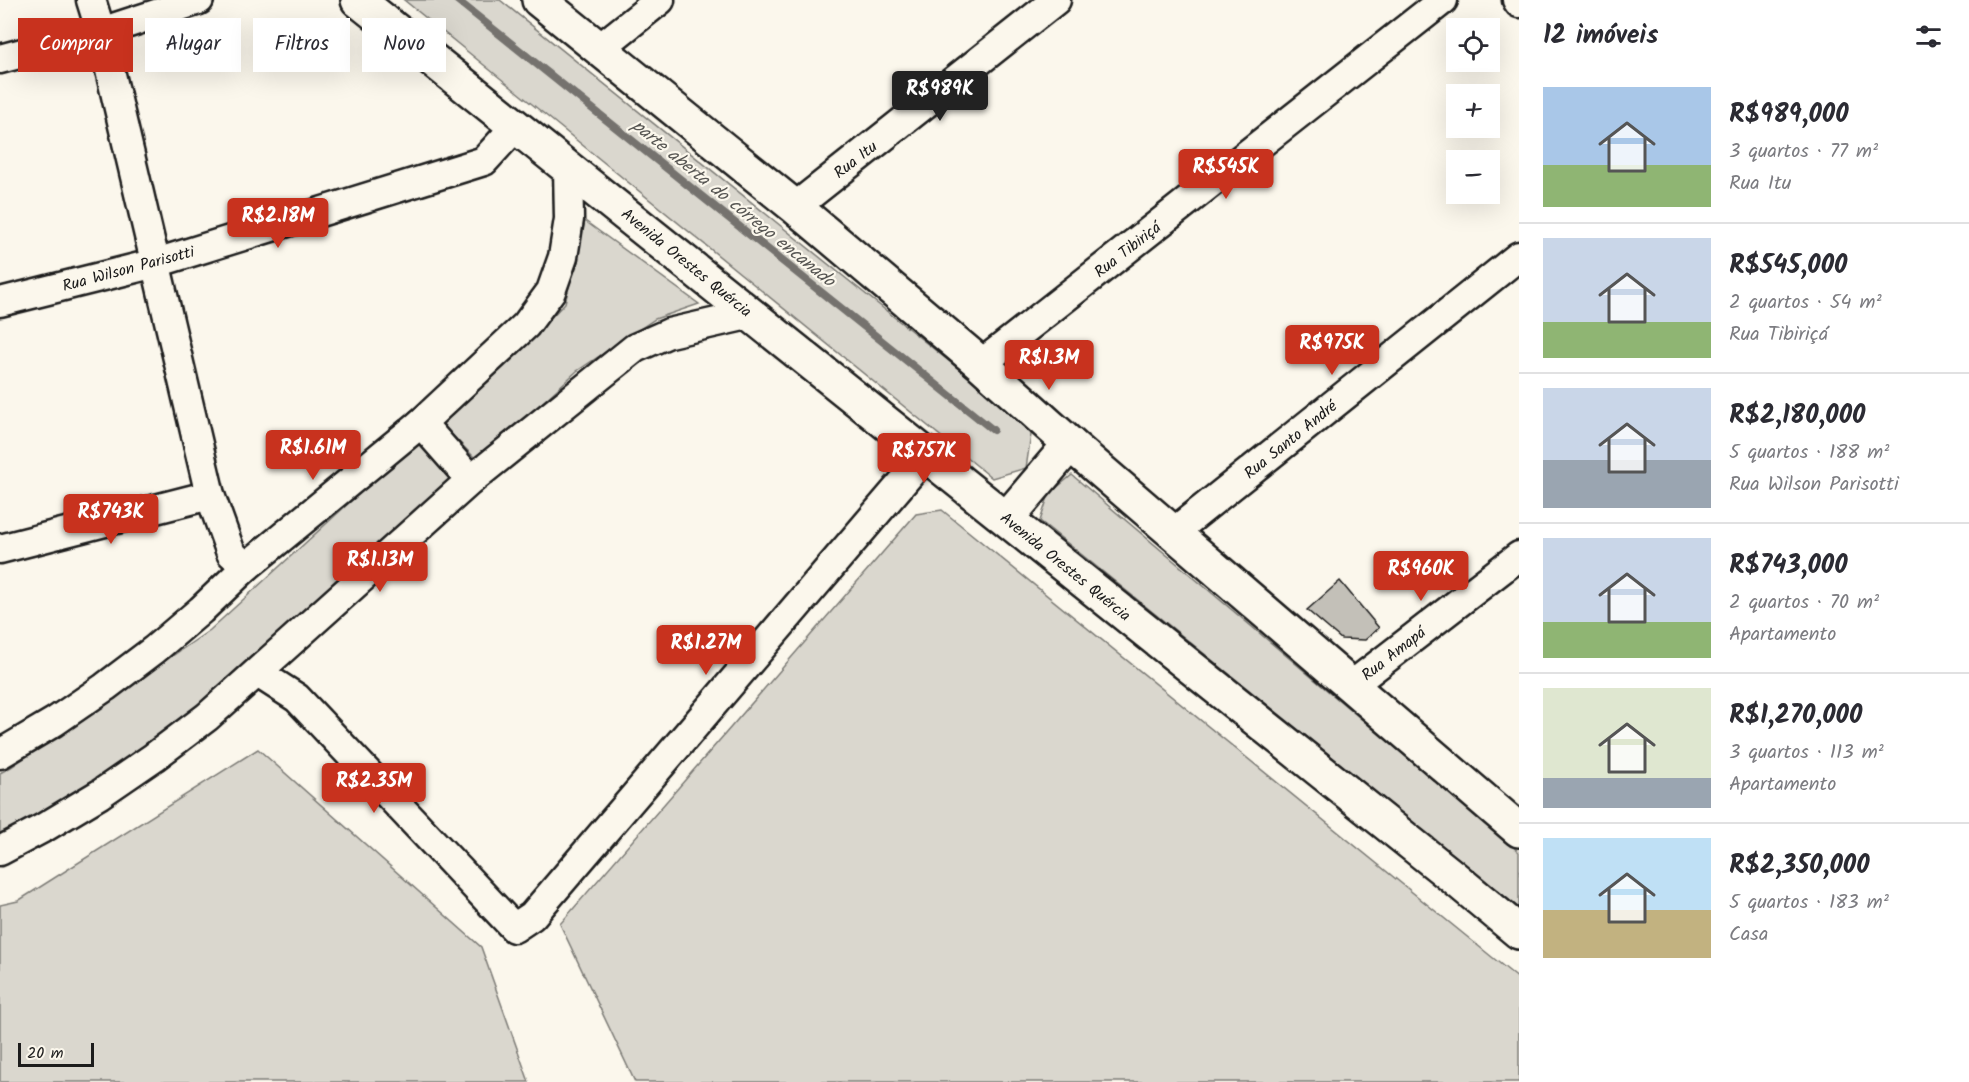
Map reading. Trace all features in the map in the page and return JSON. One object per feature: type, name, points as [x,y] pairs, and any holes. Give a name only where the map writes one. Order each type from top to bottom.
[{"type":"main road","name":"Avenida Orestes Quércia","points":[[358,0],[1007,518],[1519,932]]},
{"type":"main road","points":[[539,0],[795,207],[981,364],[1070,444],[1519,830]]},
{"type":"main road","points":[[1007,518],[1070,444]]},
{"type":"street","points":[[91,0],[97,18]]},
{"type":"street","points":[[133,22],[199,0]]},
{"type":"street","points":[[600,48],[660,0]]},
{"type":"street","name":"Rua Itu","points":[[795,207],[1056,0]]},
{"type":"street","name":"Rua Tibiriçá","points":[[981,364],[1443,0]]},
{"type":"street","points":[[0,59],[18,54]]},
{"type":"street","points":[[111,72],[210,495],[231,553],[246,567]]},
{"type":"street","name":"Rua Wilson Parisotti","points":[[0,302],[156,263],[484,161],[516,126]]},
{"type":"street","points":[[0,754],[63,716],[146,656],[201,610],[246,567],[421,423],[526,325],[551,291],[563,257],[569,219],[568,167]]},
{"type":"street","name":"Rua Santo André","points":[[1174,532],[1519,256]]},
{"type":"street","points":[[0,851],[100,794],[207,717],[471,480],[635,348],[669,333],[752,314]]},
{"type":"street","points":[[421,423],[471,480]]},
{"type":"street","points":[[258,673],[297,698],[514,928],[532,916],[927,454]]},
{"type":"street","points":[[0,549],[210,495]]},
{"type":"street","name":"Rua Amapá","points":[[1352,685],[1519,556]]},
{"type":"shaded area","points":[[404,0],[500,0],[1032,428],[1026,468],[992,478],[446,34],[446,18],[426,18]]},
{"type":"shaded area","points":[[585,221],[699,304],[655,319],[577,371],[478,461],[440,423],[520,350],[565,303]]},
{"type":"shaded area","points":[[420,438],[456,478],[246,666],[144,749],[25,824],[0,836],[0,773],[210,630]]},
{"type":"shaded area","points":[[1072,475],[1519,852],[1519,908],[1040,521],[1049,494]]},
{"type":"shaded area","points":[[942,510],[1519,979],[1519,1082],[635,1082],[560,924],[916,514]]},
{"type":"shaded area","points":[[258,749],[481,947],[529,1082],[0,1082],[0,905],[18,901]]},
{"type":"building","points":[[1340,581],[1379,628],[1365,640],[1341,639],[1307,610]]},
{"type":"waterway","name":"parte aberta do córrego encanado","points":[[457,0],[993,430]]}]
